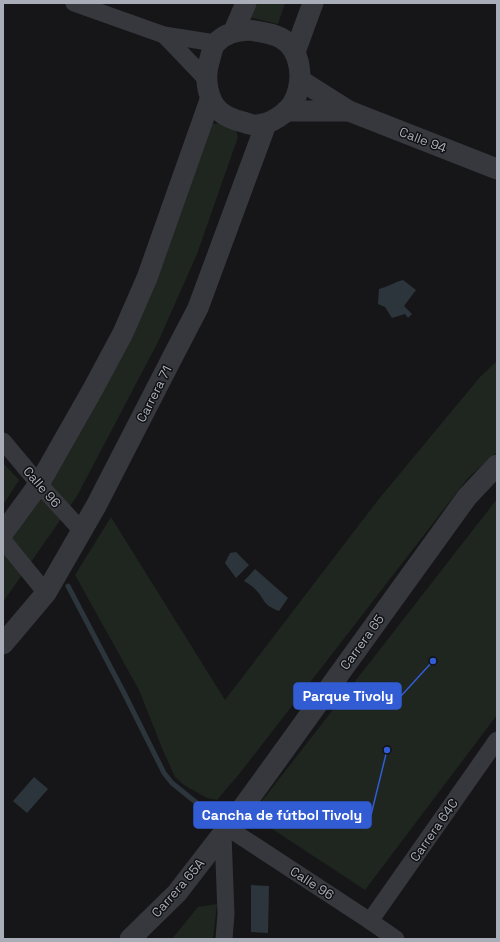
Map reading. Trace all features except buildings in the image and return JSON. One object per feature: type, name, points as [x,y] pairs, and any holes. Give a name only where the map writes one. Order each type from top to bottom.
[{"type":"street","points":[[74,3],[164,35],[215,43]]},
{"type":"street","points":[[234,31],[246,3]]},
{"type":"street","points":[[295,52],[312,3]]},
{"type":"street","points":[[3,533],[39,484],[93,389],[123,333],[147,278],[210,100],[207,70],[215,43],[234,31],[249,30],[282,38],[295,52],[299,64],[300,80],[294,102],[286,111],[266,124],[256,126],[227,117],[217,109],[210,100]]},
{"type":"street","points":[[164,35],[207,80]]},
{"type":"street","name":"Calle 94","points":[[300,80],[349,111],[497,169]]},
{"type":"street","name":"Calle 94","points":[[286,111],[349,111]]},
{"type":"street","name":"Carrera 71","points":[[3,644],[46,593],[82,531],[198,308],[266,124]]},
{"type":"street","name":"Calle 96","points":[[3,441],[39,484],[82,531]]},
{"type":"street","name":"Carrera 65","points":[[226,831],[467,497],[497,465]]},
{"type":"street","points":[[3,540],[46,593]]},
{"type":"street","name":"Carrera 64C","points":[[370,921],[497,740]]},
{"type":"street","points":[[224,939],[226,914],[226,831]]},
{"type":"street","name":"Calle 96","points":[[226,831],[370,921],[396,939]]},
{"type":"street","name":"Carrera 65A","points":[[130,939],[177,893],[226,831]]},
{"type":"shaded area","points":[[250,3],[285,3],[278,24],[245,16]]},
{"type":"shaded area","points":[[220,123],[236,130],[238,137],[197,254],[158,342],[77,496],[3,602],[3,542],[51,469],[211,124]]},
{"type":"shaded area","points":[[403,280],[416,290],[404,306],[412,314],[408,318],[405,314],[392,318],[385,307],[378,304],[379,289]]},
{"type":"shaded area","points":[[497,361],[497,452],[468,478],[240,773],[217,800],[207,798],[184,785],[175,777],[139,690],[75,575],[111,517],[225,700],[378,500],[480,377]]},
{"type":"shaded area","points":[[3,463],[19,480],[3,505]]},
{"type":"shaded area","points":[[497,499],[497,715],[365,890],[251,815]]},
{"type":"shaded area","points":[[236,552],[249,565],[236,578],[225,563],[230,553]]},
{"type":"shaded area","points":[[255,569],[288,598],[279,611],[266,604],[255,589],[244,581]]},
{"type":"shaded area","points":[[34,777],[48,789],[27,813],[13,801]]},
{"type":"shaded area","points":[[251,885],[269,886],[268,933],[251,932]]},
{"type":"shaded area","points":[[217,904],[213,939],[172,939],[198,907]]},
{"type":"waterway","points":[[68,586],[164,773],[172,783],[224,825]]},
{"type":"place","name":"Parque Tivoly","points":[[433,661]]},
{"type":"place","name":"Cancha de fútbol Tivoly","points":[[387,750]]}]
